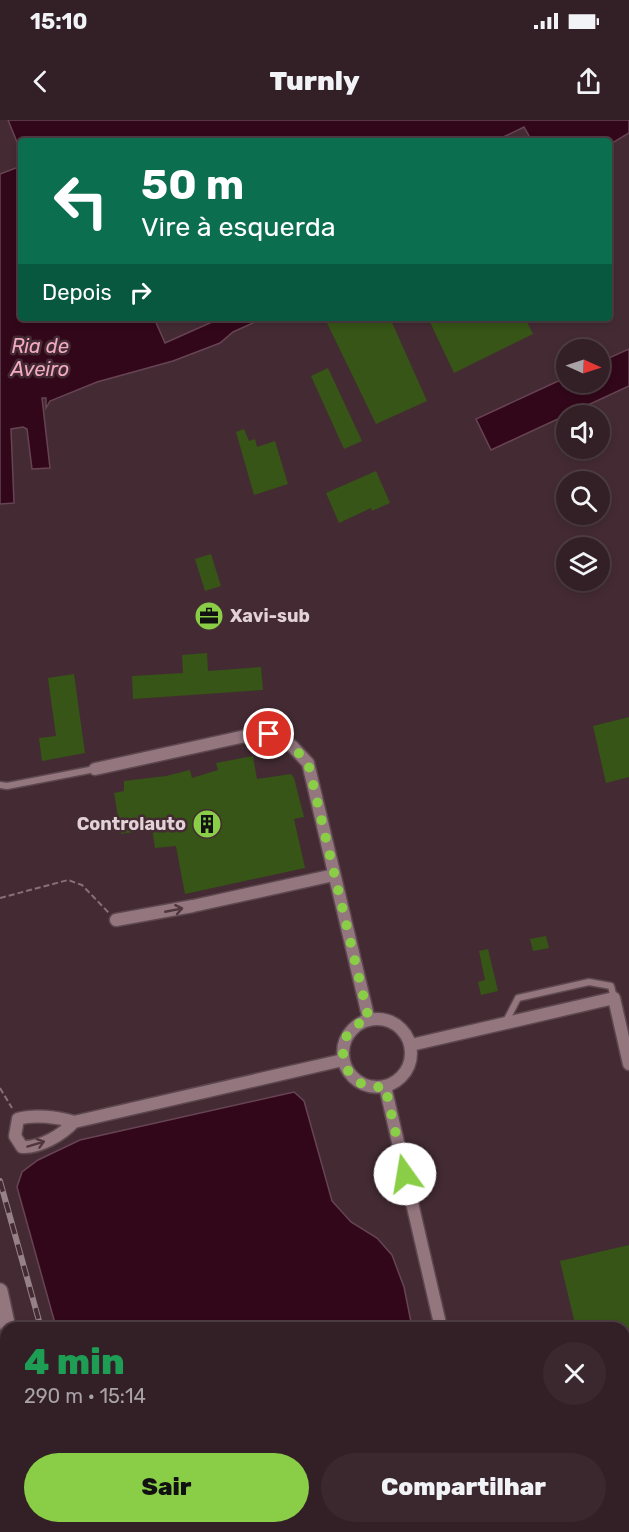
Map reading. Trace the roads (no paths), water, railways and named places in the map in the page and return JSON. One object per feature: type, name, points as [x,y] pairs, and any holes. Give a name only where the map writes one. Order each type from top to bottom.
[{"type":"street","points":[[95,769],[250,735],[269,734],[292,746],[308,763],[369,1020]]},
{"type":"street","points":[[116,920],[334,875]]},
{"type":"street","points":[[411,1045],[614,998],[629,1064]]},
{"type":"street","points":[[377,1018],[392,1021],[404,1031],[411,1045],[411,1061],[404,1075],[392,1084],[376,1088],[362,1084],[349,1075],[343,1060],[343,1045],[350,1031],[362,1021],[377,1018]]},
{"type":"street","points":[[74,1122],[64,1133],[31,1147],[22,1147],[15,1136],[18,1119],[26,1117],[53,1118],[74,1122],[343,1060]]},
{"type":"street","points":[[385,1086],[440,1322]]},
{"type":"street","points":[[0,1291],[7,1322]]},
{"type":"lane","points":[[0,785],[7,786],[95,769]]},
{"type":"lane","points":[[504,1024],[518,998],[589,982],[611,986],[614,998]]},
{"type":"water","points":[[8,120],[629,120],[629,133],[612,143],[612,138],[530,138],[524,127],[501,138],[18,138],[17,142]]},
{"type":"water","name":"Ria de Aveiro","points":[[18,167],[18,321],[155,321],[165,343],[214,321],[257,321],[233,332],[220,343],[173,361],[97,382],[50,401],[46,408],[46,398],[42,398],[50,468],[32,469],[27,429],[23,427],[11,429],[14,503],[0,504],[0,174]]},
{"type":"water","points":[[629,349],[629,386],[588,405],[556,405],[556,420],[491,450],[476,419],[556,382],[556,393],[610,393],[610,358]]},
{"type":"water","points":[[294,1092],[304,1101],[332,1201],[351,1222],[377,1238],[392,1255],[404,1287],[411,1322],[55,1322],[17,1187],[22,1172],[38,1160],[80,1140]]},
{"type":"railway","points":[[0,1181],[39,1322]]},
{"type":"place","name":"Xavi-sub","points":[[209,616]]},
{"type":"place","name":"Controlauto","points":[[207,824]]}]
